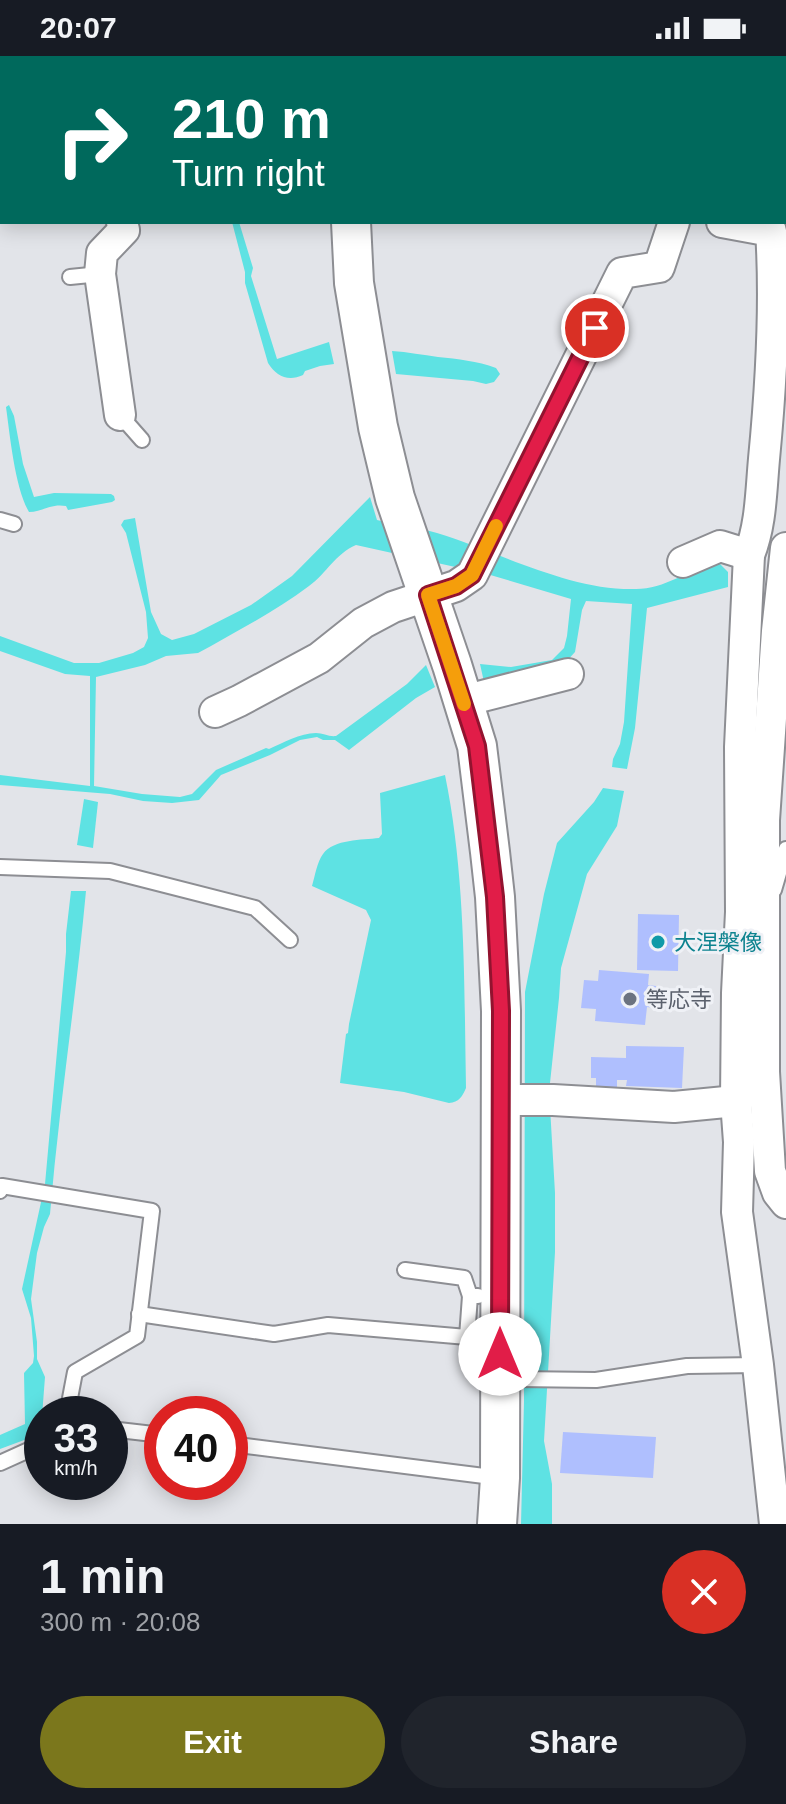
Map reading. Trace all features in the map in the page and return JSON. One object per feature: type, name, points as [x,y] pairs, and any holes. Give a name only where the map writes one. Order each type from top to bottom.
[{"type":"street","points":[[120,415],[100,274],[102,253],[124,230],[122,224]]},
{"type":"street","points":[[351,224],[354,283],[378,427],[395,498],[477,746],[495,897],[501,1011],[510,1100],[497,1524]]},
{"type":"street","points":[[215,712],[319,658],[363,623],[393,607],[456,586],[472,575],[622,273],[659,267],[673,224]]},
{"type":"street","points":[[733,224],[771,231],[773,260],[769,406],[757,535],[749,560],[740,747],[741,912],[736,1101],[739,1142],[737,1212],[775,1524]]},
{"type":"street","points":[[773,260],[786,295]]},
{"type":"street","points":[[683,562],[720,546],[749,560],[785,557],[782,638],[764,820],[764,1072],[770,1171],[778,1193],[786,1203]]},
{"type":"street","points":[[463,701],[568,674]]},
{"type":"street","points":[[739,1142],[752,1089],[764,1072]]},
{"type":"street","points":[[510,1100],[674,1107],[736,1101]]},
{"type":"lane","points":[[70,277],[100,274]]},
{"type":"lane","points":[[120,415],[142,440]]},
{"type":"lane","points":[[764,929],[786,849]]},
{"type":"lane","points":[[0,867],[110,871],[255,908],[290,940]]},
{"type":"lane","points":[[0,1191],[2,1186],[152,1211],[137,1336],[75,1372],[70,1396]]},
{"type":"lane","points":[[139,1314],[274,1334],[328,1325],[467,1337],[476,1296],[464,1278],[405,1270]]},
{"type":"lane","points":[[519,1380],[596,1380],[687,1366],[758,1365]]},
{"type":"lane","points":[[248,1446],[500,1478]]},
{"type":"lane","points":[[0,1463],[24,1452]]},
{"type":"water","points":[[233,224],[240,224],[253,268],[251,276],[277,359],[329,342],[334,364],[305,371],[303,375],[292,378],[271,368],[245,283]]},
{"type":"water","points":[[392,351],[475,362],[496,368],[500,374],[494,382],[486,384],[396,374]]},
{"type":"water","points":[[9,405],[34,497],[54,493],[111,494],[115,500],[68,510],[61,505],[29,512],[20,490],[14,461],[6,407]]},
{"type":"water","points":[[370,497],[377,520],[437,533],[586,584],[636,589],[657,586],[714,558],[728,572],[728,587],[647,608],[635,728],[627,769],[612,767],[624,722],[632,604],[586,601],[575,652],[564,664],[484,682],[480,664],[511,667],[552,660],[564,648],[571,599],[487,574],[356,545],[342,553],[298,594],[198,653],[166,656],[145,665],[96,677],[94,786],[142,794],[180,797],[192,794],[216,770],[266,748],[310,733],[336,736],[407,684],[426,665],[435,687],[349,750],[335,740],[317,737],[300,740],[221,775],[199,800],[172,803],[110,794],[0,785],[0,775],[90,786],[90,676],[65,674],[0,651],[0,636],[74,663],[99,663],[144,647],[148,638],[146,612],[126,533],[121,525],[124,520],[135,518],[151,612],[161,634],[172,640],[194,634],[251,605],[292,576]]},
{"type":"water","points":[[445,775],[460,891],[466,1088],[460,1098],[449,1103],[404,1092],[340,1083],[346,1034],[371,920],[366,910],[312,886],[319,861],[328,849],[349,841],[379,838],[382,834],[380,793]]},
{"type":"water","points":[[603,788],[624,791],[617,826],[587,874],[561,968],[550,1083],[555,1252],[544,1441],[552,1484],[552,1524],[521,1524],[525,992],[557,843]]},
{"type":"water","points":[[84,799],[98,802],[93,848],[77,845]]},
{"type":"water","points":[[71,891],[86,891],[50,1214],[37,1253],[31,1299],[37,1359],[45,1377],[44,1396],[24,1396],[24,1373],[33,1363],[34,1356],[31,1318],[22,1289],[45,1184]]},
{"type":"water","points":[[24,1424],[24,1440],[0,1449],[0,1435]]},
{"type":"building","name":"大涅槃像","points":[[638,914],[679,915],[678,971],[637,970]]},
{"type":"building","points":[[599,970],[649,974],[648,985],[656,986],[654,1008],[647,1007],[645,1025],[595,1021],[596,1009],[581,1008],[584,980],[598,981]]},
{"type":"building","points":[[626,1046],[684,1047],[682,1088],[626,1086],[627,1080],[617,1080],[617,1090],[596,1089],[596,1078],[591,1078],[591,1057],[626,1058]]},
{"type":"building","points":[[563,1432],[656,1437],[653,1478],[560,1473]]},
{"type":"slow traffic","points":[[464,704],[428,595],[456,586],[472,575],[496,526]]},
{"type":"place","name":"大涅槃像","points":[[658,942]]},
{"type":"place","name":"等応寺","points":[[630,999]]},
{"type":"route","points":[[500,1354],[501,1011],[495,897],[477,746],[428,595],[456,586],[472,575],[595,328]]}]
